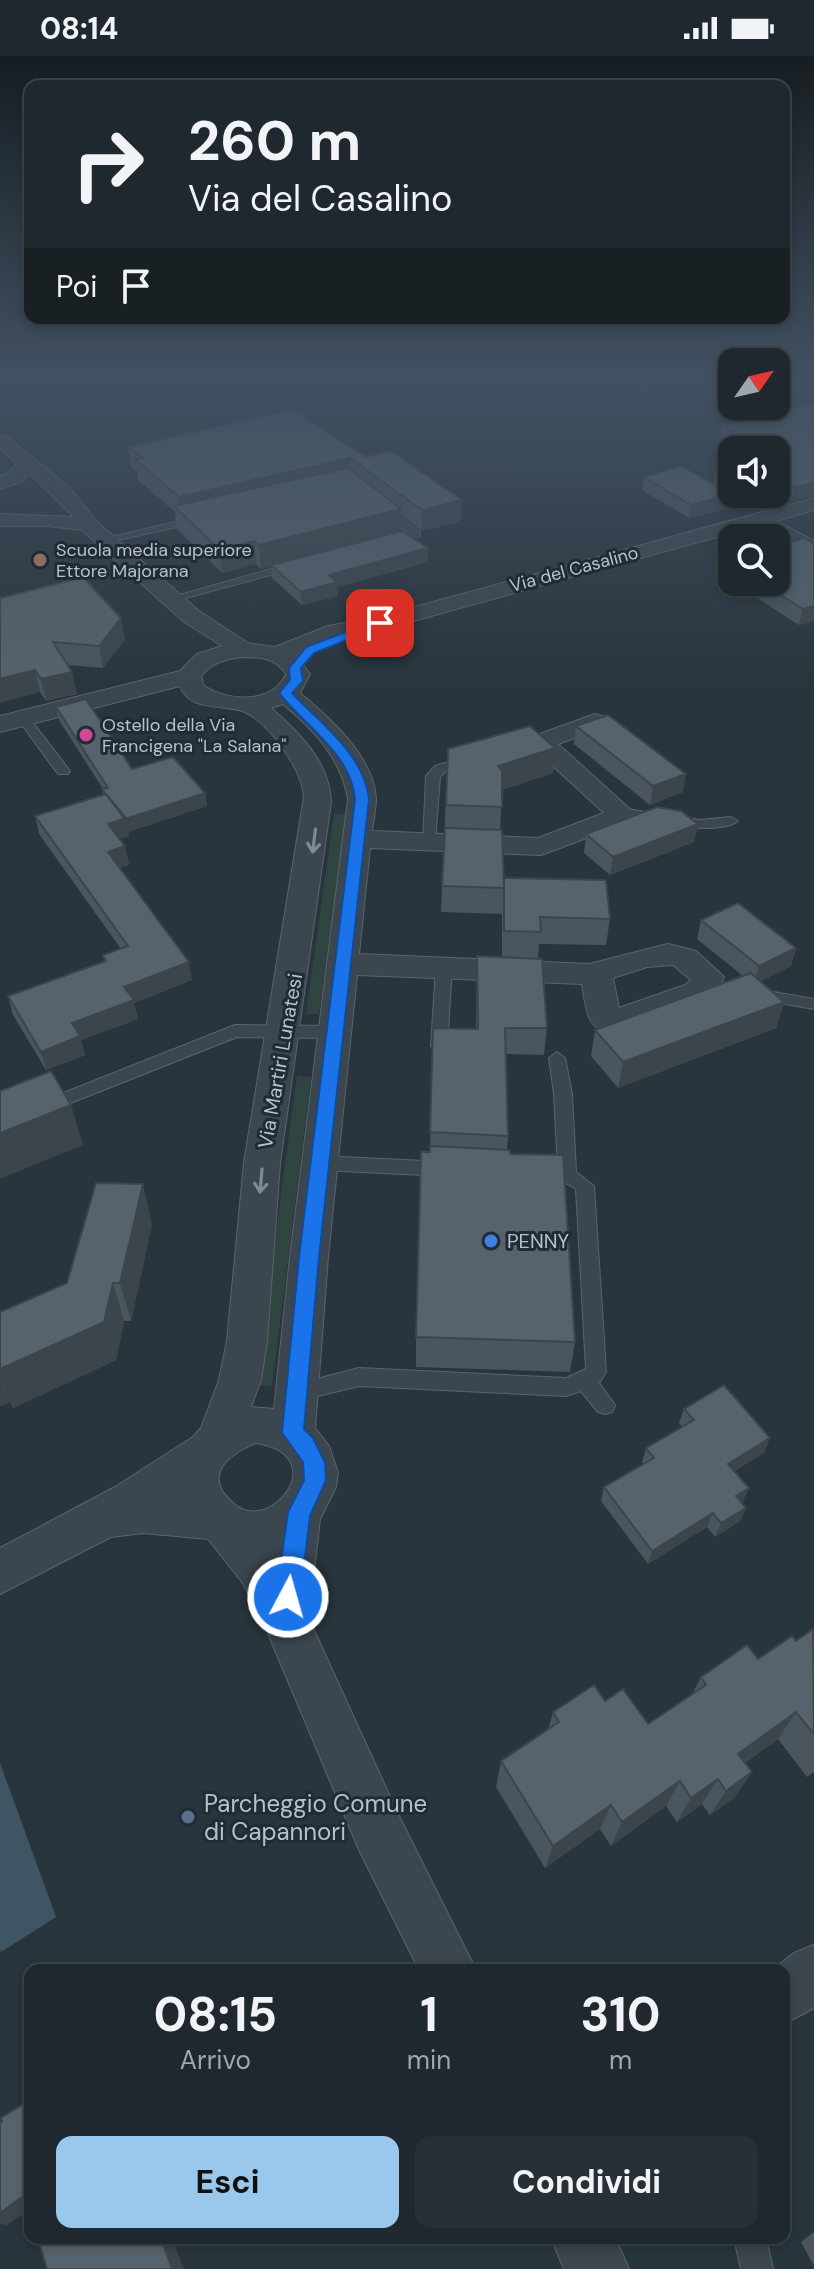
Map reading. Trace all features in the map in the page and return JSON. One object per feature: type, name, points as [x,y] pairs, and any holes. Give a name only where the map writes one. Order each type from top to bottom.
[{"type":"street","points":[[0,1572],[102,1521],[162,1484],[236,1428],[255,1424],[275,1425],[295,1413],[320,1163],[360,839],[361,783],[348,758],[286,672],[243,650],[191,616],[88,525],[86,516],[49,482]]},
{"type":"street","name":"Via del Casalino","points":[[286,672],[310,650],[380,623],[814,504]]},
{"type":"street","points":[[757,519],[814,549]]},
{"type":"street","points":[[0,520],[48,520],[88,525]]},
{"type":"street","points":[[191,616],[198,677],[223,704],[250,704],[286,672]]},
{"type":"street","points":[[12,721],[127,690],[174,690],[243,650]]},
{"type":"street","name":"Via Martiri Lunatesi","points":[[250,704],[302,756],[313,774],[318,793],[306,899],[262,1163],[247,1341],[240,1380],[212,1445],[197,1470],[196,1489],[202,1505],[258,1566],[297,1644],[379,1833],[445,1964]]},
{"type":"street","points":[[360,839],[541,847],[617,817],[619,812],[536,742],[595,722]]},
{"type":"street","points":[[318,793],[362,793]]},
{"type":"street","points":[[344,964],[596,972],[656,955],[679,955],[722,988]]},
{"type":"street","points":[[596,972],[605,1019],[609,1023],[696,993],[722,988]]},
{"type":"street","name":"Via Martiri Lunatesi","points":[[295,1413],[314,1462],[315,1480],[310,1497],[299,1512],[288,1597],[297,1644]]},
{"type":"street","points":[[102,1521],[143,1512],[220,1523],[246,1532],[265,1531],[284,1524],[299,1512]]},
{"type":"street","points":[[790,1991],[814,1973]]},
{"type":"street","points":[[585,2244],[597,2269]]},
{"type":"lane","points":[[372,546],[416,534],[373,501]]},
{"type":"lane","points":[[104,540],[219,514]]},
{"type":"lane","points":[[171,599],[298,565]]},
{"type":"lane","points":[[12,721],[63,771]]},
{"type":"lane","points":[[428,842],[433,776],[448,765],[488,754]]},
{"type":"lane","points":[[619,812],[700,824],[731,821]]},
{"type":"lane","points":[[439,1046],[444,968]]},
{"type":"lane","points":[[722,988],[814,1004]]},
{"type":"lane","points":[[0,1125],[235,1031],[336,1032]]},
{"type":"lane","points":[[557,1058],[563,1094],[567,1175]]},
{"type":"lane","points":[[320,1163],[463,1170]]},
{"type":"lane","points":[[295,1413],[359,1377],[566,1387],[585,1381],[596,1372],[585,1186],[567,1175],[522,1173]]},
{"type":"lane","points":[[585,1381],[605,1405]]},
{"type":"lane","points":[[751,2244],[757,2269]]},
{"type":"green space","points":[[334,814],[346,814],[319,1014],[306,1014]]},
{"type":"green space","points":[[297,1076],[311,1077],[272,1386],[255,1386]]},
{"type":"water","points":[[0,1763],[56,1917],[1,1952],[0,1949]]},
{"type":"building","points":[[162,482],[244,482],[179,497]]},
{"type":"building","points":[[283,482],[366,482],[401,509],[259,545],[254,541],[219,549],[174,506]]},
{"type":"building","points":[[384,482],[436,482],[462,500],[422,510]]},
{"type":"building","points":[[653,482],[709,482],[718,487],[718,498],[691,505]]},
{"type":"building","points":[[790,482],[814,483],[795,487],[790,484]]},
{"type":"building","points":[[402,531],[428,548],[329,575],[337,582],[301,592],[271,565]]},
{"type":"building","points":[[805,538],[814,544],[814,606],[803,609],[782,596],[790,596],[790,542]]},
{"type":"building","points":[[83,577],[121,618],[99,646],[53,642],[72,672],[41,679],[35,670],[0,679],[0,598]]},
{"type":"building","points":[[86,699],[132,769],[173,757],[205,793],[125,819],[102,789],[108,788],[56,707]]},
{"type":"building","points":[[608,715],[686,774],[653,786],[576,726]]},
{"type":"building","points":[[530,726],[555,748],[498,766],[502,771],[502,807],[446,805],[448,749]]},
{"type":"building","points":[[106,794],[126,818],[108,824],[125,846],[108,852],[189,962],[124,987],[134,1000],[72,1023],[80,1036],[41,1052],[8,996],[106,961],[103,955],[128,946],[35,816]]},
{"type":"building","points":[[657,807],[681,811],[698,824],[613,857],[586,834]]},
{"type":"building","points":[[445,828],[502,830],[504,888],[442,886]]},
{"type":"building","points":[[504,878],[606,880],[610,919],[540,917],[541,932],[504,931]]},
{"type":"building","points":[[738,903],[796,948],[759,966],[701,920]]},
{"type":"building","points":[[477,956],[542,959],[547,1028],[505,1028],[508,1136],[430,1132],[433,1028],[478,1029]]},
{"type":"building","points":[[751,973],[784,1002],[623,1062],[595,1030]]},
{"type":"building","points":[[51,1071],[71,1105],[0,1133],[0,1091]]},
{"type":"building","name":"PENNY","points":[[430,1146],[510,1150],[510,1154],[563,1155],[575,1342],[416,1337],[421,1152],[430,1152]]},
{"type":"building","points":[[96,1183],[143,1184],[120,1283],[113,1283],[104,1322],[0,1369],[0,1312],[67,1283]]},
{"type":"building","points":[[724,1385],[770,1438],[728,1464],[749,1488],[736,1496],[746,1508],[721,1523],[713,1513],[652,1551],[604,1487],[654,1458],[646,1448],[694,1420],[684,1409]]},
{"type":"building","points":[[813,1629],[814,1734],[796,1712],[738,1754],[752,1772],[726,1791],[718,1779],[691,1798],[680,1781],[622,1822],[611,1805],[553,1846],[501,1761],[559,1722],[553,1712],[594,1685],[605,1701],[623,1689],[648,1724],[706,1685],[701,1677],[747,1645],[758,1659],[792,1636],[796,1641]]},
{"type":"building","points":[[24,2104],[24,2196],[0,2213],[2,2122],[1,2118]]},
{"type":"building","points":[[40,2244],[163,2244],[172,2269],[47,2269]]},
{"type":"place","name":"Scuola media superiore Ettore Majorana","points":[[40,560]]},
{"type":"place","name":"Ostello della Via Francigena \"La Salana\"","points":[[86,735]]},
{"type":"place","name":"PENNY","points":[[491,1241]]},
{"type":"place","name":"Parcheggio Comune di Capannori","points":[[188,1817]]},
{"type":"route","points":[[288,1597],[299,1512],[310,1497],[315,1480],[314,1462],[306,1445],[293,1433],[309,1257],[361,829],[362,799],[361,783],[353,765],[285,693],[296,681],[298,674],[295,668],[310,650],[380,623]]}]
